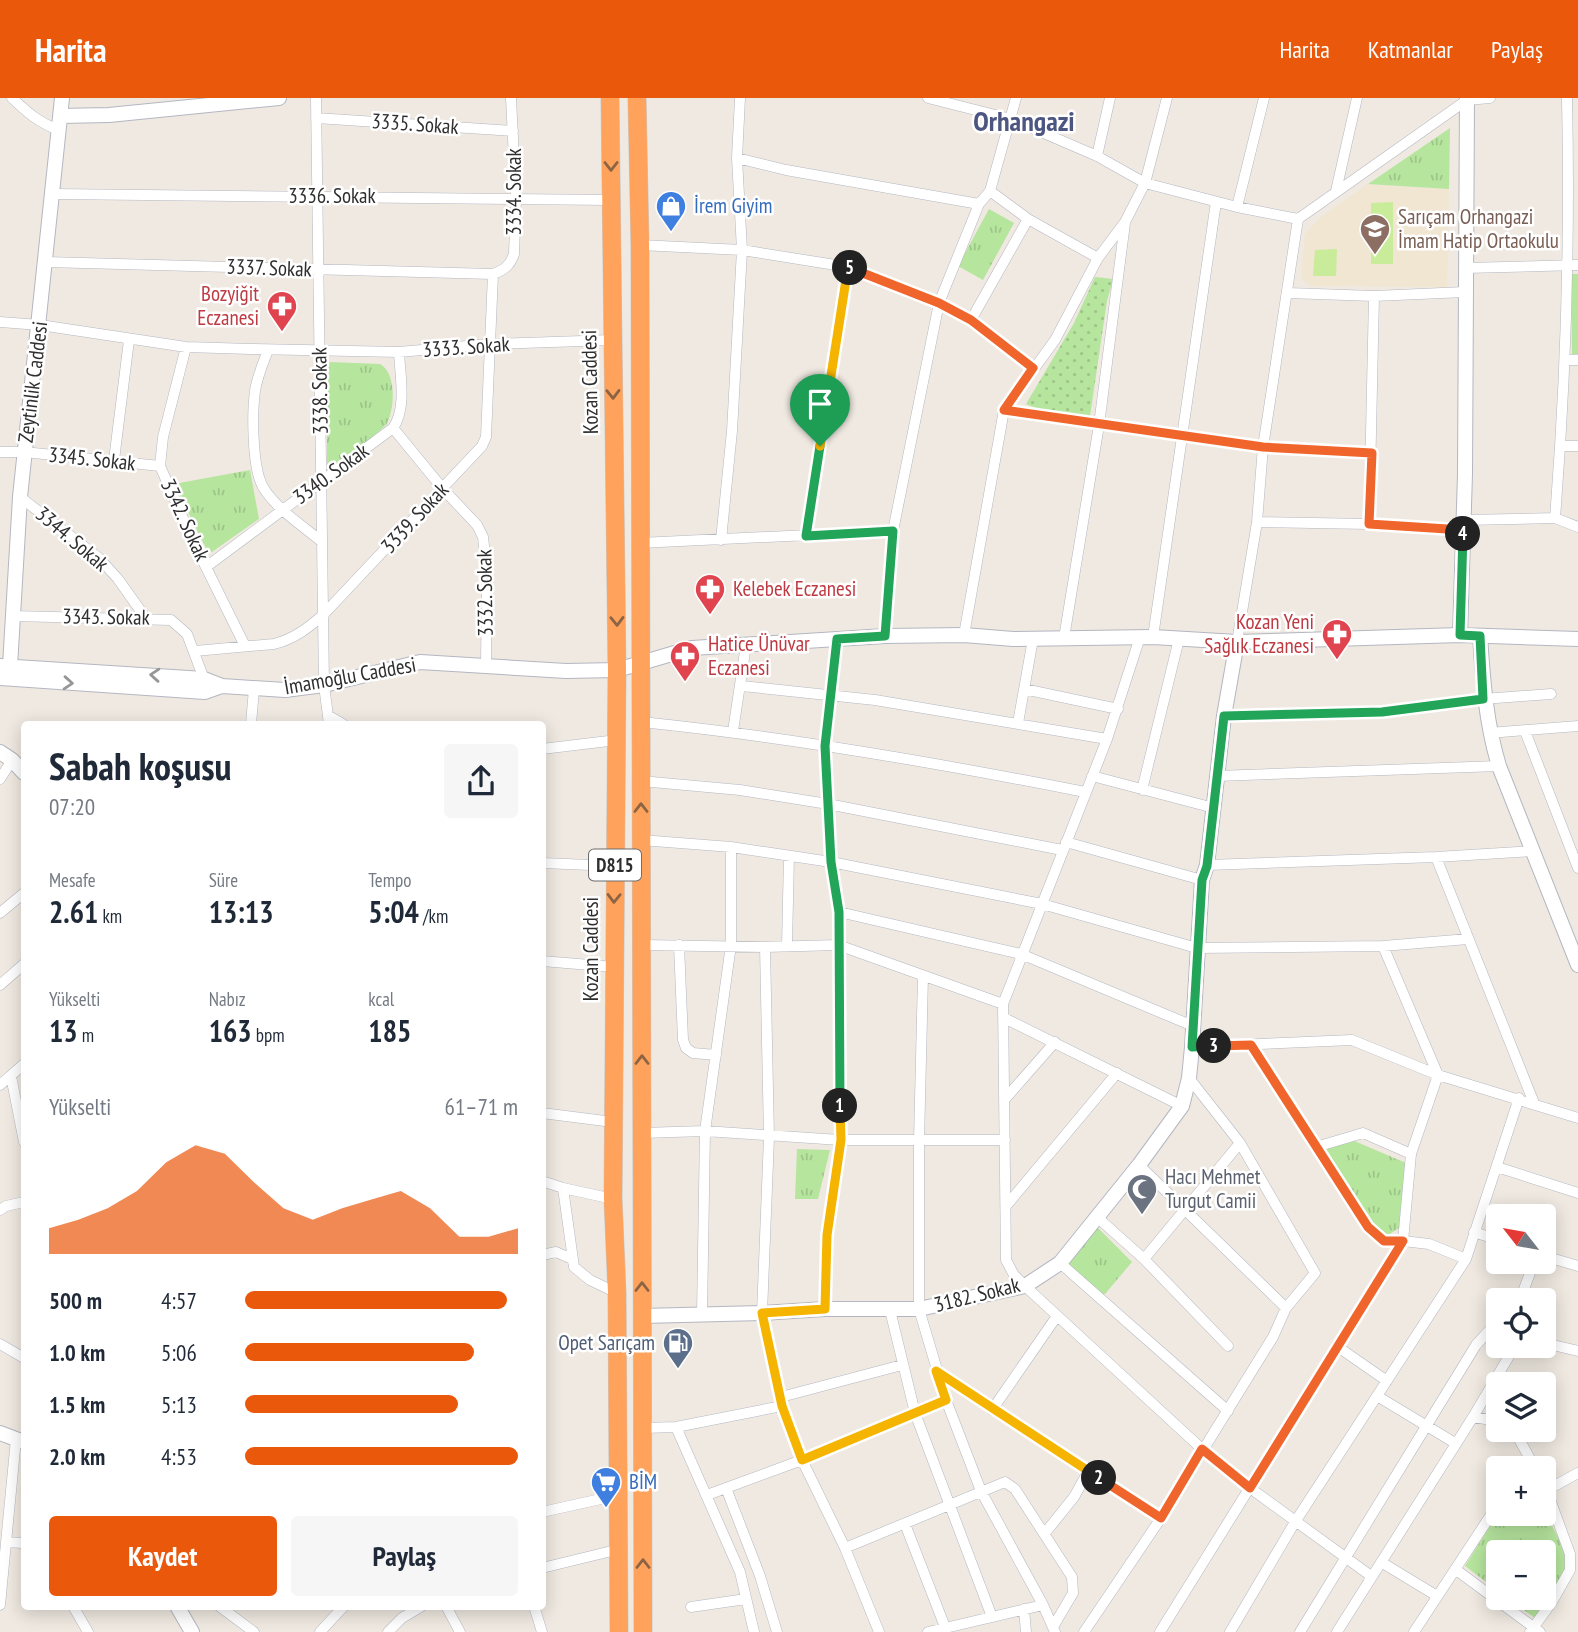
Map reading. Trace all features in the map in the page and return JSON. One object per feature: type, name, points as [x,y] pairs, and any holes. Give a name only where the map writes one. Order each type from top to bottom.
[{"type":"highway","name":"Kozan Caddesi","points":[[610,98],[617,670],[613,1199],[617,1293],[619,1632]]},
{"type":"highway","name":"D815","points":[[637,98],[640,245],[643,1632]]},
{"type":"main road","name":"Zeytinlik Caddesi","points":[[5,666],[24,452],[40,325],[62,98]]},
{"type":"main road","points":[[60,123],[166,104],[279,98]]},
{"type":"main road","points":[[1460,635],[1464,525],[1467,99]]},
{"type":"main road","name":"İmamoğlu Caddesi","points":[[5,666],[204,679],[222,686],[285,690],[324,685],[420,662],[566,671],[617,670],[692,648],[885,636],[964,635],[1033,639],[1147,637],[1237,642],[1460,635],[1578,639]]},
{"type":"main road","points":[[1480,636],[1483,699],[1489,733],[1499,766],[1578,965]]},
{"type":"main road","name":"3182. Sokak","points":[[642,1316],[825,1309],[919,1309],[1025,1286],[1060,1263],[1139,1165],[1182,1106],[1189,1078],[1192,1047],[1204,873],[1224,716],[1237,642]]},
{"type":"main road","points":[[0,678],[205,692],[222,686]]},
{"type":"main road","points":[[6,756],[21,770]]},
{"type":"main road","points":[[0,1433],[20,1441]]},
{"type":"main road","points":[[180,1610],[192,1632]]},
{"type":"street","points":[[12,98],[38,121],[60,123]]},
{"type":"street","name":"3338. Sokak","points":[[316,98],[324,685],[329,720]]},
{"type":"street","name":"3334. Sokak","points":[[493,274],[503,271],[514,254],[516,198],[511,98]]},
{"type":"street","points":[[722,540],[732,431],[742,250],[737,158],[740,98]]},
{"type":"street","points":[[928,98],[1011,119],[1097,156],[1145,183],[1237,207],[1298,219]]},
{"type":"street","points":[[885,636],[893,531],[939,303],[979,204],[990,191],[1016,98]]},
{"type":"street","points":[[1097,156],[1110,98]]},
{"type":"street","points":[[964,635],[1004,410],[1055,340],[1098,258],[1125,222],[1145,183],[1167,98]]},
{"type":"street","points":[[1237,207],[1264,98]]},
{"type":"street","points":[[1336,191],[1357,98]]},
{"type":"street","points":[[1237,642],[1257,522],[1263,447],[1298,219],[1467,99],[1490,98]]},
{"type":"street","points":[[1555,519],[1573,266],[1573,176],[1567,98]]},
{"type":"street","name":"3335. Sokak","points":[[316,118],[513,131]]},
{"type":"street","points":[[737,158],[786,170],[979,204]]},
{"type":"street","points":[[990,191],[1028,219],[1098,258]]},
{"type":"street","name":"3336. Sokak","points":[[53,194],[611,200]]},
{"type":"street","points":[[1216,202],[1181,437],[1147,637],[1003,1004],[1006,1260],[1014,1275],[1025,1286],[1202,1449],[1250,1488],[1371,1576]]},
{"type":"street","points":[[971,320],[1028,219]]},
{"type":"street","points":[[1064,638],[1099,425],[1125,222]]},
{"type":"street","points":[[640,245],[742,250],[848,267],[939,303],[971,320],[1033,368]]},
{"type":"street","name":"3337. Sokak","points":[[46,262],[493,274]]},
{"type":"street","points":[[1465,268],[1573,266]]},
{"type":"street","points":[[806,536],[848,267]]},
{"type":"street","name":"3339. Sokak","points":[[195,650],[285,641],[304,630],[323,615],[482,446],[486,437],[493,274]]},
{"type":"street","points":[[1288,293],[1374,296],[1465,292]]},
{"type":"street","points":[[1369,524],[1374,296]]},
{"type":"street","name":"3333. Sokak","points":[[0,322],[40,325],[186,347],[268,350],[399,352],[489,344],[612,340]]},
{"type":"street","points":[[114,460],[129,340]]},
{"type":"street","name":"3342. Sokak","points":[[186,347],[163,438],[160,466],[245,646]]},
{"type":"street","points":[[268,350],[254,401],[257,466],[263,486],[284,509],[322,542]]},
{"type":"street","points":[[393,428],[401,410],[399,352]]},
{"type":"street","points":[[1565,360],[1578,360]]},
{"type":"street","points":[[1004,410],[1263,447],[1372,453]]},
{"type":"street","name":"3332. Sokak","points":[[393,428],[443,489],[477,525],[483,537],[486,572],[486,666]]},
{"type":"street","name":"3340. Sokak","points":[[206,567],[393,428]]},
{"type":"street","points":[[1560,446],[1578,446]]},
{"type":"street","points":[[0,463],[3,452]]},
{"type":"street","name":"3345. Sokak","points":[[3,452],[160,466]]},
{"type":"street","name":"3344. Sokak","points":[[20,497],[99,558],[145,617]]},
{"type":"street","points":[[1257,522],[1464,525],[1555,519],[1578,527]]},
{"type":"street","points":[[639,543],[893,531]]},
{"type":"street","name":"3343. Sokak","points":[[8,619],[145,617],[171,620],[187,634],[204,679]]},
{"type":"street","points":[[825,1309],[827,1235],[841,1140],[839,912],[831,862],[825,746],[837,639]]},
{"type":"street","points":[[1018,723],[1033,639]]},
{"type":"street","points":[[1142,790],[1179,639]]},
{"type":"street","points":[[733,731],[742,686],[746,645]]},
{"type":"street","points":[[742,686],[875,700],[1107,739]]},
{"type":"street","points":[[251,721],[254,689]]},
{"type":"street","points":[[1024,689],[1118,709]]},
{"type":"street","points":[[1224,716],[1382,712],[1483,699],[1551,694]]},
{"type":"street","points":[[641,722],[733,731],[1085,792]]},
{"type":"street","points":[[1489,733],[1578,726]]},
{"type":"street","points":[[1525,731],[1578,868]]},
{"type":"street","points":[[546,749],[617,740]]},
{"type":"street","points":[[0,779],[6,756]]},
{"type":"street","points":[[1217,776],[1499,766]]},
{"type":"street","points":[[1092,776],[1214,808]]},
{"type":"street","points":[[641,781],[740,790],[828,804],[1204,873],[1533,851]]},
{"type":"street","points":[[641,840],[732,847],[831,862],[1042,904],[1197,948],[1384,946],[1468,939]]},
{"type":"street","points":[[702,1315],[705,1131],[731,945],[732,847]]},
{"type":"street","points":[[787,945],[789,856]]},
{"type":"street","points":[[1436,857],[1534,1103]]},
{"type":"street","points":[[546,863],[615,866]]},
{"type":"street","points":[[0,912],[21,895]]},
{"type":"street","points":[[839,912],[1021,954],[1193,1026]]},
{"type":"street","points":[[642,944],[765,947],[838,945],[1003,1004]]},
{"type":"street","points":[[679,945],[683,1040],[686,1048],[694,1053],[716,1055]]},
{"type":"street","points":[[1160,1632],[1403,1241],[1411,1154],[1438,1075],[1384,946]]},
{"type":"street","points":[[765,947],[768,1137],[762,1313],[781,1401],[802,1460],[845,1548],[878,1632]]},
{"type":"street","points":[[546,961],[614,967]]},
{"type":"street","points":[[0,985],[21,967]]},
{"type":"street","points":[[923,976],[919,1309],[936,1371],[981,1491],[1054,1630]]},
{"type":"street","points":[[1004,1018],[1182,1106]]},
{"type":"street","points":[[1192,1047],[1352,1040],[1438,1075],[1578,1118]]},
{"type":"street","points":[[1005,1099],[1055,1042]]},
{"type":"street","points":[[1251,1045],[1368,1227],[1384,1241],[1429,1244],[1466,1259]]},
{"type":"street","points":[[0,1085],[21,1067]]},
{"type":"street","points":[[1006,1206],[1117,1073]]},
{"type":"street","points":[[11,1076],[21,1127]]},
{"type":"street","points":[[1084,1632],[1161,1518],[1273,1337],[1286,1308],[1315,1273],[1240,1143],[1189,1078]]},
{"type":"street","points":[[1230,1632],[1296,1522],[1466,1259],[1519,1098]]},
{"type":"street","points":[[546,1114],[613,1122]]},
{"type":"street","points":[[642,1133],[705,1131],[841,1140],[1005,1140]]},
{"type":"street","points":[[1316,1147],[1363,1133],[1411,1154]]},
{"type":"street","points":[[1144,1259],[1240,1143]]},
{"type":"street","points":[[1139,1165],[1286,1308]]},
{"type":"street","points":[[1497,1167],[1578,1193]]},
{"type":"street","points":[[546,1182],[613,1199]]},
{"type":"street","points":[[563,1188],[573,1267],[617,1293]]},
{"type":"street","points":[[0,1210],[21,1203]]},
{"type":"street","points":[[1097,1217],[1144,1259],[1228,1346]]},
{"type":"street","points":[[1474,1232],[1486,1236]]},
{"type":"street","points":[[546,1254],[556,1252],[572,1259]]},
{"type":"street","points":[[1556,1260],[1578,1266]]},
{"type":"street","points":[[1060,1263],[1228,1410]]},
{"type":"street","points":[[890,1310],[915,1413],[992,1617]]},
{"type":"street","points":[[992,1410],[1057,1316]]},
{"type":"street","points":[[1300,1632],[1476,1345],[1486,1334]]},
{"type":"street","points":[[0,1344],[21,1356]]},
{"type":"street","points":[[1556,1346],[1578,1351]]},
{"type":"street","points":[[1338,1348],[1387,1381]]},
{"type":"street","points":[[1337,1632],[1508,1358]]},
{"type":"street","points":[[643,1428],[676,1427],[781,1401],[902,1365]]},
{"type":"street","points":[[936,1371],[1161,1518]]},
{"type":"street","points":[[1377,1396],[1455,1443]]},
{"type":"street","points":[[706,1495],[802,1460],[946,1400]]},
{"type":"street","points":[[1473,1417],[1486,1419]]},
{"type":"street","points":[[676,1427],[740,1572],[754,1632]]},
{"type":"street","points":[[0,1605],[20,1441]]},
{"type":"street","points":[[1045,1533],[1074,1497],[1088,1472]]},
{"type":"street","points":[[1556,1482],[1578,1473]]},
{"type":"street","points":[[845,1548],[1006,1482],[1015,1489],[1072,1577],[1073,1592],[1054,1630]]},
{"type":"street","points":[[726,1488],[760,1576],[777,1632]]},
{"type":"street","points":[[546,1511],[619,1495]]},
{"type":"street","points":[[1455,1569],[1535,1630],[1570,1570],[1570,1554],[1556,1516]]},
{"type":"street","points":[[1414,1632],[1486,1522]]},
{"type":"street","points":[[905,1524],[945,1627]]},
{"type":"street","points":[[6,1542],[21,1543]]},
{"type":"street","points":[[546,1567],[620,1549]]},
{"type":"street","points":[[1381,1562],[1437,1596]]},
{"type":"street","points":[[691,1607],[746,1598]]},
{"type":"street","points":[[928,1632],[1043,1605]]},
{"type":"street","points":[[1024,1609],[1026,1632]]},
{"type":"street","points":[[75,1610],[88,1632]]},
{"type":"street","points":[[224,1610],[254,1632]]},
{"type":"street","points":[[320,1632],[340,1610]]},
{"type":"street","points":[[388,1632],[402,1618],[415,1610]]},
{"type":"street","points":[[448,1610],[460,1632]]},
{"type":"street","points":[[535,1610],[542,1632]]},
{"type":"street","points":[[78,1632],[80,1618]]},
{"type":"shaded area","name":"Sarıçam Orhangazi İmam Hatip Ortaokulu","points":[[1368,184],[1449,189],[1447,287],[1311,286],[1301,278],[1305,234],[1321,217]]},
{"type":"green space","points":[[1450,128],[1449,189],[1368,184]]},
{"type":"green space","points":[[1393,202],[1393,264],[1371,264],[1371,203]]},
{"type":"green space","points":[[989,209],[1014,223],[983,280],[958,266]]},
{"type":"green space","points":[[1337,249],[1336,276],[1313,276],[1315,250]]},
{"type":"green space","points":[[1571,274],[1578,274],[1578,354],[1572,354]]},
{"type":"green space","points":[[1095,277],[1113,279],[1107,301],[1090,416],[1058,414],[1026,404],[1074,323]]},
{"type":"green space","points":[[330,362],[380,364],[386,369],[392,383],[393,401],[386,425],[327,477],[327,367]]},
{"type":"green space","points":[[250,470],[259,519],[209,554],[174,484]]},
{"type":"green space","points":[[1352,1140],[1406,1163],[1402,1226],[1388,1235],[1372,1226],[1323,1148]]},
{"type":"green space","points":[[797,1149],[830,1150],[818,1199],[795,1199]]},
{"type":"green space","points":[[1097,1227],[1132,1262],[1105,1294],[1100,1294],[1068,1263]]},
{"type":"green space","points":[[1490,1526],[1552,1526],[1564,1549],[1566,1568],[1556,1584],[1556,1540],[1486,1540],[1486,1582],[1465,1566]]},
{"type":"green space","points":[[1524,1610],[1540,1610],[1535,1618]]},
{"type":"place","name":"İrem Giyim","points":[[671,233]]},
{"type":"place","name":"Sarıçam Orhangazi İmam Hatip Ortaokulu","points":[[1375,256]]},
{"type":"place","name":"Bozyiğit Eczanesi","points":[[282,333]]},
{"type":"place","name":"Kelebek Eczanesi","points":[[710,616]]},
{"type":"place","name":"Kozan Yeni Sağlık Eczanesi","points":[[1337,661]]},
{"type":"place","name":"Hatice Ünüvar Eczanesi","points":[[685,683]]},
{"type":"place","name":"Hacı Mehmet Turgut Camii","points":[[1142,1216]]},
{"type":"place","name":"Opet Sarıçam","points":[[678,1370]]},
{"type":"place","name":"BİM","points":[[606,1509]]},
{"type":"district","name":"Orhangazi","points":[[1024,121]]},
{"type":"route","points":[[848,267],[939,303],[971,320],[1033,368],[1004,410],[1263,447],[1372,453],[1369,524],[1463,530],[1460,635],[1480,636],[1483,699],[1382,712],[1224,716],[1207,866],[1202,880],[1192,1047],[1251,1045],[1368,1227],[1384,1241],[1403,1241],[1250,1488],[1202,1449],[1161,1518],[936,1371],[946,1400],[802,1460],[782,1406],[762,1313],[825,1309],[827,1235],[841,1140],[839,912],[831,862],[825,746],[829,695],[837,639],[885,636],[893,531],[806,536],[820,446],[848,267]]}]
